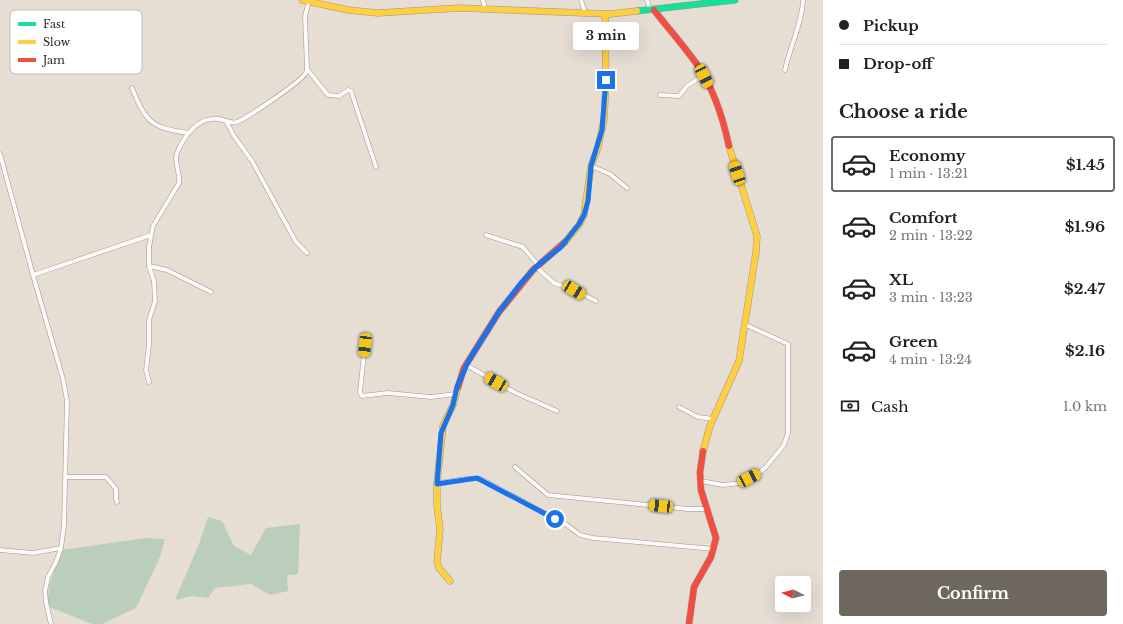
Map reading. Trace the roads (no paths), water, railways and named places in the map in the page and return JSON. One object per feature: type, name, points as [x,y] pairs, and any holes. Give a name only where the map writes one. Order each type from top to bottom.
[{"type":"street","points":[[302,0],[348,10],[378,13],[444,9],[485,9],[605,14],[652,10],[702,2],[735,0]]},
{"type":"street","points":[[483,0],[485,9]]},
{"type":"street","points":[[581,0],[585,13]]},
{"type":"street","points":[[647,0],[652,10],[697,64],[704,76],[725,128],[732,156],[757,232],[756,252],[739,361],[713,419],[705,440],[702,455],[701,481],[704,499],[716,538],[709,562],[694,587],[689,624]]},
{"type":"street","points":[[785,70],[794,37],[801,19],[803,0]]},
{"type":"street","points":[[149,382],[146,370],[149,346],[148,320],[155,302],[154,281],[149,266],[148,252],[153,226],[177,188],[180,176],[176,157],[189,133],[195,126],[204,121],[218,119],[237,122],[305,75],[307,69],[305,16],[309,1]]},
{"type":"street","points":[[450,581],[439,568],[437,562],[440,534],[437,506],[437,484],[441,433],[453,405],[466,365],[499,312],[537,266],[561,247],[582,220],[588,201],[591,166],[598,146],[604,120],[606,80],[605,14]]},
{"type":"street","points":[[307,69],[328,95],[339,96],[348,90],[351,91],[376,167]]},
{"type":"street","points":[[660,95],[679,96],[687,86],[704,76]]},
{"type":"street","points":[[132,88],[142,110],[157,126],[165,129],[189,133]]},
{"type":"street","points":[[226,121],[234,136],[252,161],[296,242],[307,253]]},
{"type":"street","points":[[0,154],[66,388],[68,410],[64,525],[61,548],[48,577],[45,591],[51,624]]},
{"type":"street","points":[[591,166],[610,174],[627,188]]},
{"type":"street","points":[[33,275],[151,235]]},
{"type":"street","points":[[486,235],[523,247],[547,278],[554,283],[574,290],[596,301]]},
{"type":"street","points":[[149,266],[166,270],[211,292]]},
{"type":"street","points":[[701,481],[723,485],[740,483],[752,477],[771,463],[787,438],[788,344],[744,324]]},
{"type":"street","points":[[368,337],[365,345],[360,392],[362,396],[388,393],[431,397],[456,394]]},
{"type":"street","points":[[466,365],[516,393],[557,411]]},
{"type":"street","points":[[679,407],[698,416],[713,419]]},
{"type":"street","points":[[515,467],[548,495],[688,509],[707,509]]},
{"type":"street","points":[[66,477],[106,477],[116,489],[117,502]]},
{"type":"street","points":[[437,484],[462,479],[481,479],[567,524],[580,535],[593,538],[714,549]]},
{"type":"street","points":[[0,550],[33,553],[61,548]]}]
